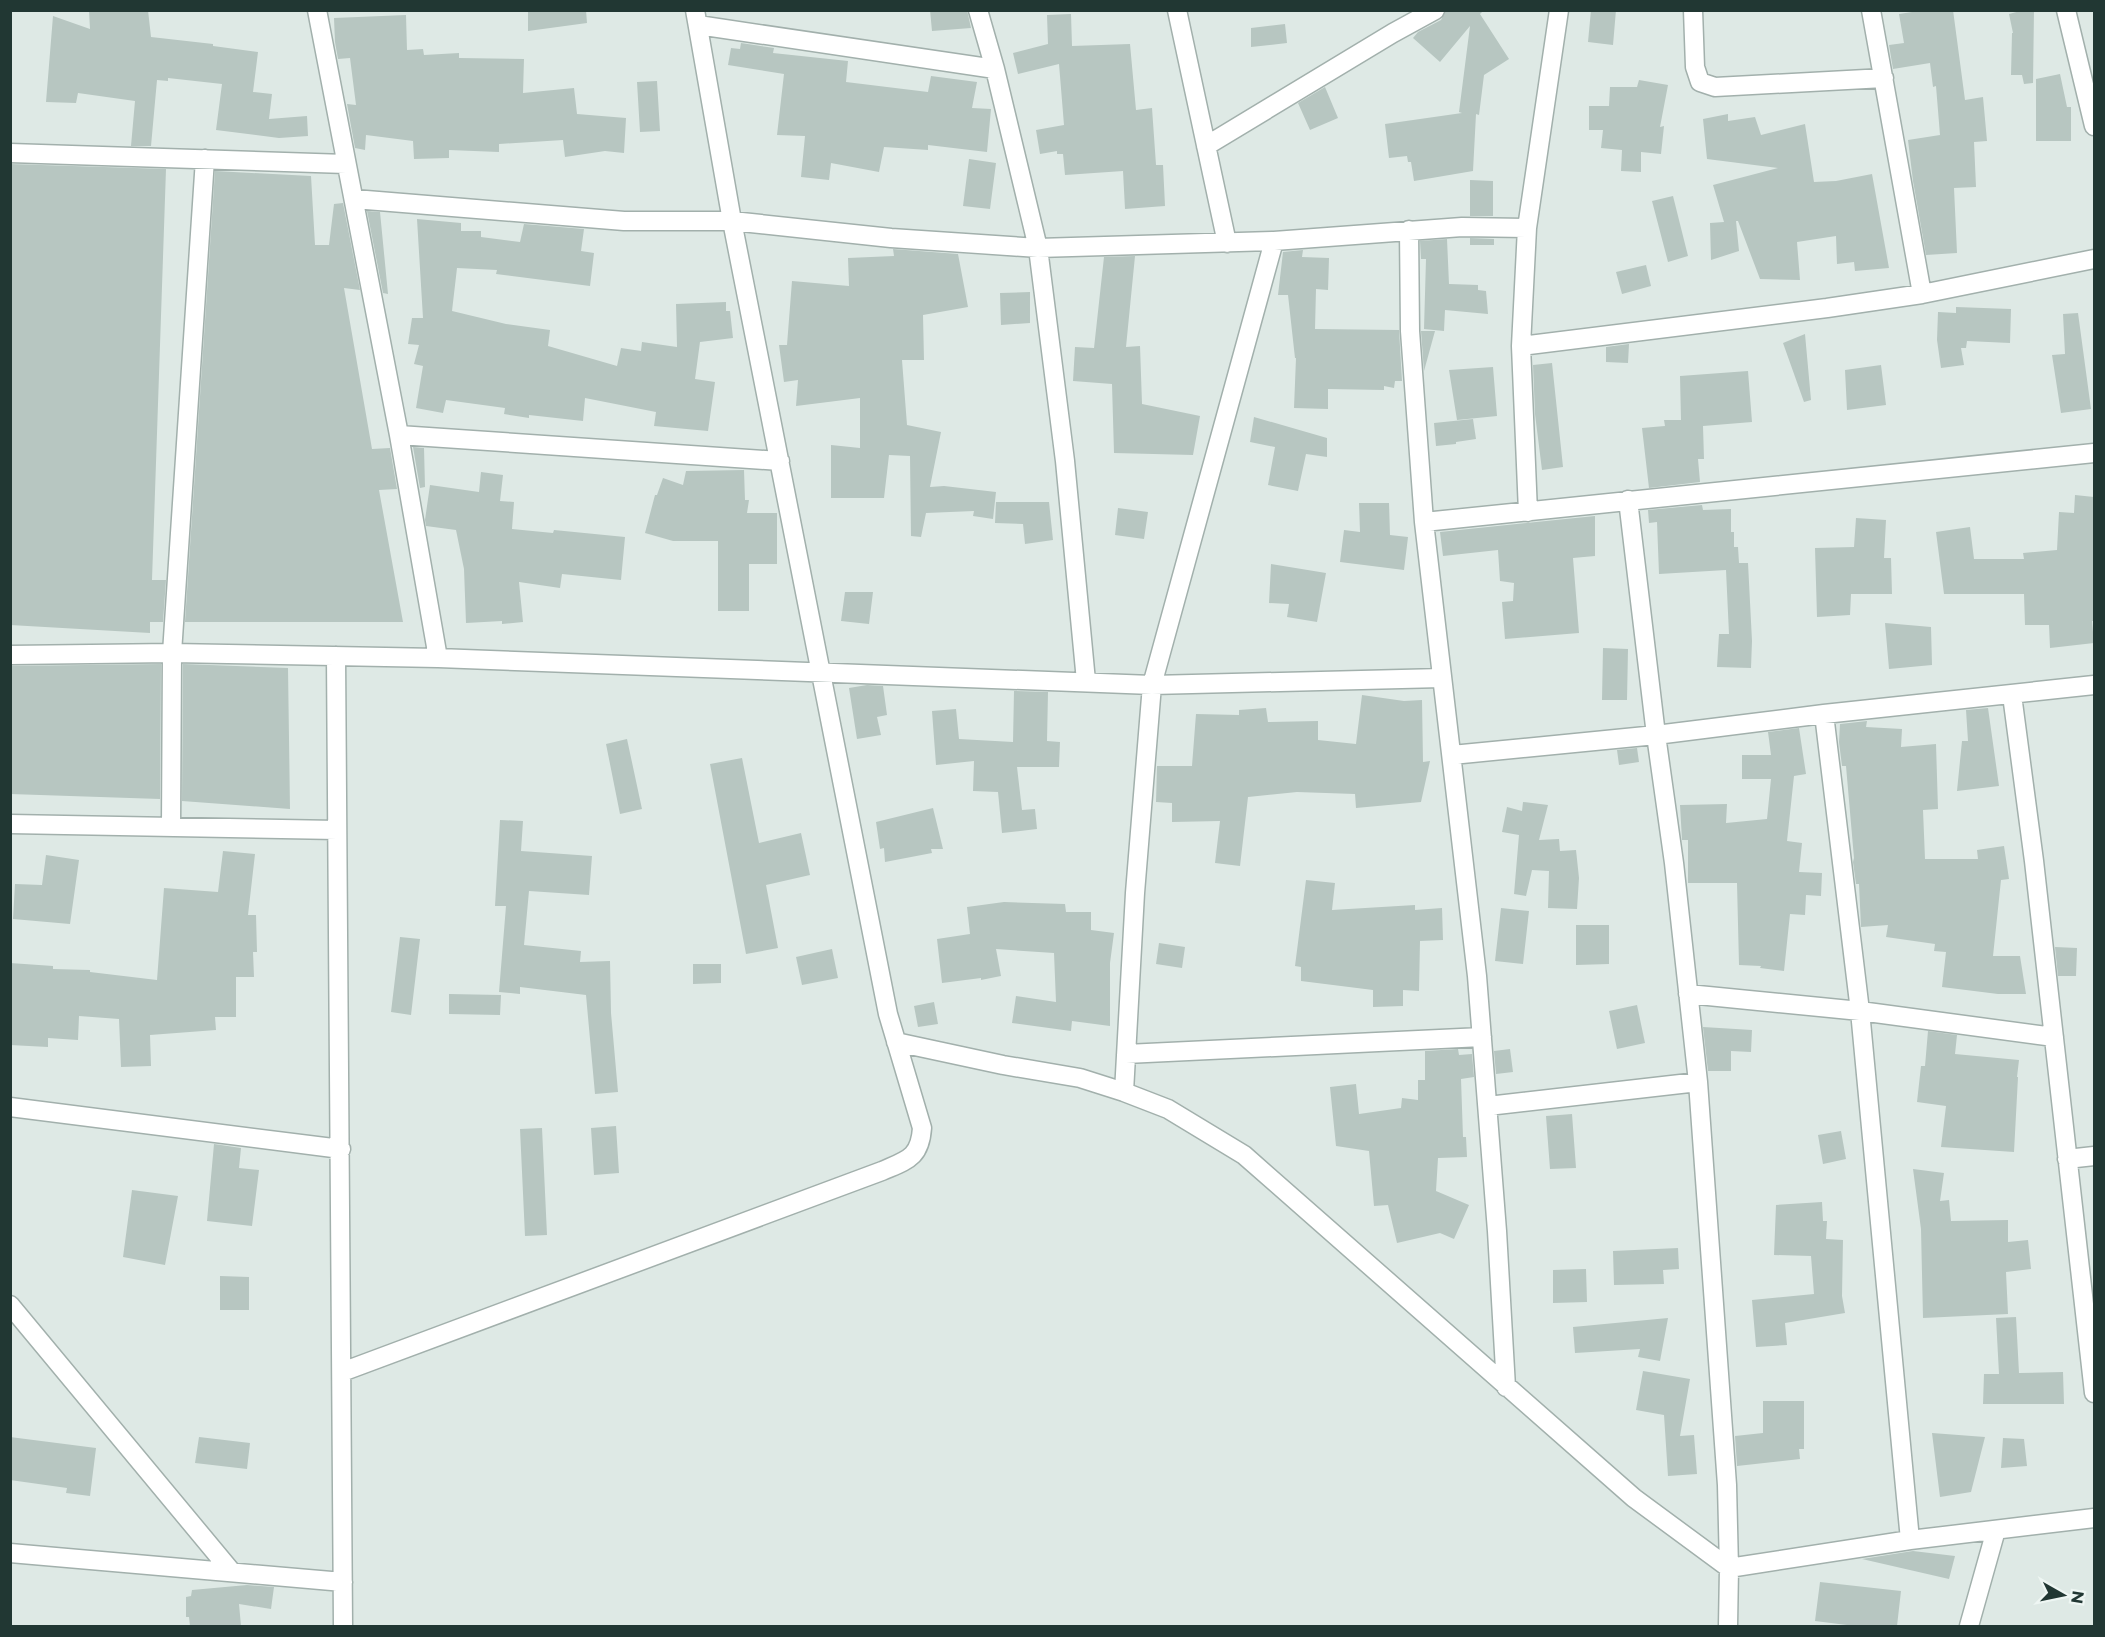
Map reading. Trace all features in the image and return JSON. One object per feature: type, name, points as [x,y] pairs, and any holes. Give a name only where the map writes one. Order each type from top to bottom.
[{"type":"street","points":[[316,10],[399,435],[438,658]]},
{"type":"street","points":[[978,10],[995,69],[1038,248],[1065,461],[1086,681]]},
{"type":"street","points":[[1177,10],[1227,243]]},
{"type":"street","points":[[1206,146],[1435,10]]},
{"type":"street","points":[[1528,512],[1521,346],[1527,228],[1558,10]]},
{"type":"street","points":[[1693,10],[1695,67],[1700,82],[1715,87],[1884,78]]},
{"type":"street","points":[[1871,10],[1922,294]]},
{"type":"street","points":[[2066,10],[2094,126]]},
{"type":"street","points":[[342,1372],[882,1171],[912,1156],[921,1143],[922,1128],[888,1014],[732,221],[696,18],[995,69]]},
{"type":"street","points":[[10,153],[346,164]]},
{"type":"street","points":[[171,827],[172,653],[205,159]]},
{"type":"street","points":[[354,199],[624,221],[732,221],[891,238],[1038,248],[1274,241],[1462,227],[1527,228]]},
{"type":"street","points":[[1409,230],[1410,331],[1424,522],[1477,976],[1488,1106],[1506,1387]]},
{"type":"street","points":[[1124,1092],[1136,881],[1152,685],[1274,241]]},
{"type":"street","points":[[1521,346],[1816,310],[1922,294],[2094,259]]},
{"type":"street","points":[[399,435],[780,461]]},
{"type":"street","points":[[1424,522],[2094,453]]},
{"type":"street","points":[[1628,500],[1674,863],[1698,1083],[1727,1485],[1728,1626]]},
{"type":"street","points":[[10,656],[172,653],[438,658],[1152,685],[1442,678]]},
{"type":"street","points":[[336,656],[343,1626]]},
{"type":"street","points":[[1452,755],[1656,735],[1824,714],[2094,685]]},
{"type":"street","points":[[2012,694],[2092,1351],[2094,1393]]},
{"type":"street","points":[[1824,714],[1860,1011],[1910,1540]]},
{"type":"street","points":[[10,824],[337,830]]},
{"type":"street","points":[[1688,994],[1860,1011],[2054,1037]]},
{"type":"street","points":[[1126,1054],[1482,1037]]},
{"type":"street","points":[[896,1042],[1003,1065],[1080,1078],[1124,1092],[1168,1109],[1244,1155],[1634,1498],[1729,1568],[1910,1540],[2094,1518]]},
{"type":"street","points":[[1488,1106],[1698,1083]]},
{"type":"street","points":[[10,1107],[340,1149]]},
{"type":"street","points":[[2067,1159],[2094,1156]]},
{"type":"street","points":[[10,1305],[231,1571]]},
{"type":"street","points":[[1969,1626],[1996,1530]]},
{"type":"street","points":[[10,1553],[343,1582]]},
{"type":"building","points":[[89,10],[148,10],[151,37],[258,52],[253,92],[272,94],[269,119],[307,116],[308,136],[279,138],[216,130],[222,84],[168,78],[168,81],[157,80],[151,146],[131,146],[135,101],[78,93],[76,103],[46,102],[53,16],[90,29]]},
{"type":"building","points":[[528,10],[586,10],[587,23],[528,31]]},
{"type":"building","points":[[930,10],[967,10],[971,28],[932,31]]},
{"type":"building","points":[[1446,10],[1484,10],[1480,14],[1509,59],[1484,75],[1479,115],[1476,114],[1473,171],[1414,181],[1411,162],[1408,162],[1407,156],[1389,158],[1385,124],[1462,113],[1459,112],[1470,26],[1440,62],[1413,38],[1418,32],[1441,20]]},
{"type":"building","points":[[1591,10],[1616,10],[1613,45],[1588,42]]},
{"type":"building","points":[[1925,10],[1953,10],[1965,100],[1983,97],[1987,141],[1974,142],[1976,187],[1954,188],[1957,253],[1926,255],[1913,181],[1908,140],[1940,135],[1936,86],[1933,87],[1930,63],[1893,69],[1889,45],[1904,43],[1899,14]]},
{"type":"building","points":[[2034,10],[2033,83],[2024,84],[2022,75],[2011,75],[2013,33],[2009,14]]},
{"type":"building","points":[[1071,14],[1072,46],[1130,44],[1136,110],[1152,108],[1156,165],[1163,165],[1165,206],[1125,209],[1123,171],[1065,175],[1063,154],[1057,154],[1057,151],[1040,154],[1036,130],[1064,125],[1059,64],[1018,74],[1013,53],[1048,44],[1047,15]]},
{"type":"building","points":[[406,15],[407,50],[423,49],[424,55],[459,53],[459,58],[524,59],[523,93],[574,88],[577,114],[626,118],[624,153],[605,151],[565,157],[563,140],[499,144],[499,152],[449,150],[449,158],[414,159],[413,141],[366,135],[365,150],[355,148],[347,104],[356,105],[350,58],[338,59],[334,18]]},
{"type":"building","points":[[1285,24],[1287,43],[1251,47],[1251,28]]},
{"type":"building","points":[[741,43],[774,48],[773,53],[848,61],[846,82],[928,92],[931,76],[977,82],[972,108],[991,109],[987,152],[928,145],[928,150],[884,147],[879,172],[831,163],[829,180],[801,177],[805,136],[777,135],[784,74],[728,65],[731,48],[740,49]]},
{"type":"building","points":[[2060,74],[2067,107],[2071,107],[2071,141],[2036,141],[2036,79]]},
{"type":"building","points":[[1639,80],[1668,85],[1660,127],[1664,126],[1661,154],[1641,152],[1641,172],[1621,171],[1622,150],[1601,148],[1603,130],[1589,130],[1589,106],[1609,106],[1610,87],[1637,87]]},
{"type":"building","points":[[657,81],[660,131],[640,132],[637,82]]},
{"type":"building","points":[[1325,87],[1338,118],[1310,130],[1298,103]]},
{"type":"building","points":[[1728,114],[1728,121],[1755,117],[1761,135],[1805,124],[1814,182],[1836,181],[1872,174],[1889,268],[1855,271],[1854,262],[1837,264],[1836,236],[1797,242],[1800,280],[1760,279],[1738,221],[1736,221],[1739,251],[1711,260],[1710,223],[1724,222],[1713,185],[1778,168],[1707,159],[1703,119]]},
{"type":"building","points":[[969,159],[996,163],[990,209],[963,206]]},
{"type":"building","points":[[10,164],[166,169],[152,580],[166,580],[163,622],[150,622],[150,633],[10,625]]},
{"type":"building","points":[[215,171],[311,176],[315,245],[329,245],[334,204],[343,203],[360,290],[344,288],[372,449],[390,448],[397,489],[379,490],[403,622],[185,622]]},
{"type":"building","points":[[1470,180],[1493,181],[1493,216],[1470,216]]},
{"type":"building","points":[[1673,196],[1688,256],[1668,262],[1652,201]]},
{"type":"building","points":[[367,211],[380,212],[388,294],[383,293]]},
{"type":"building","points":[[417,219],[461,223],[461,231],[481,231],[481,237],[520,242],[524,224],[584,229],[581,251],[594,253],[590,286],[496,274],[497,270],[457,268],[452,311],[506,324],[550,330],[548,346],[617,366],[621,348],[641,351],[642,342],[677,347],[676,304],[726,302],[726,311],[730,311],[733,338],[700,342],[695,379],[715,382],[708,431],[654,426],[656,412],[585,398],[583,421],[529,415],[529,418],[504,414],[505,408],[446,400],[443,413],[416,408],[423,366],[414,364],[419,345],[408,344],[412,318],[423,318]]},
{"type":"building","points":[[1470,238],[1494,239],[1494,245],[1470,245]]},
{"type":"building","points":[[1447,239],[1449,284],[1478,285],[1478,290],[1486,291],[1488,314],[1445,310],[1444,331],[1424,329],[1426,259],[1421,259],[1420,241]]},
{"type":"building","points":[[893,249],[958,254],[968,307],[923,315],[924,360],[902,360],[907,425],[941,432],[930,487],[944,486],[996,492],[993,519],[973,516],[974,511],[926,513],[921,537],[911,536],[910,456],[889,455],[884,498],[831,498],[831,445],[860,448],[860,398],[796,406],[798,380],[784,382],[779,345],[787,345],[792,281],[849,286],[848,258],[894,256]]},
{"type":"building","points":[[1303,250],[1302,257],[1329,258],[1328,290],[1316,289],[1315,329],[1399,330],[1402,381],[1395,381],[1394,388],[1384,386],[1384,390],[1328,389],[1328,409],[1294,408],[1296,358],[1288,295],[1278,295],[1283,252]]},
{"type":"building","points":[[1135,256],[1126,347],[1140,346],[1142,404],[1200,416],[1193,455],[1114,453],[1112,384],[1073,381],[1075,347],[1094,348],[1104,257]]},
{"type":"building","points":[[1646,265],[1651,286],[1622,294],[1616,272]]},
{"type":"building","points":[[1030,292],[1030,323],[1001,325],[1000,293]]},
{"type":"building","points":[[1956,307],[2011,309],[2010,343],[1967,341],[1966,348],[1961,348],[1964,365],[1941,368],[1937,340],[1938,312],[1956,313]]},
{"type":"building","points":[[2078,313],[2091,409],[2061,413],[2052,355],[2065,354],[2063,314]]},
{"type":"building","points":[[1421,331],[1435,331],[1424,371]]},
{"type":"building","points":[[1805,334],[1811,400],[1804,402],[1783,343]]},
{"type":"building","points":[[1629,344],[1628,363],[1606,362],[1606,347]]},
{"type":"building","points":[[1552,363],[1563,467],[1542,470],[1535,414],[1533,365]]},
{"type":"building","points":[[1881,365],[1886,405],[1847,410],[1845,370]]},
{"type":"building","points":[[1493,367],[1497,416],[1457,420],[1449,370]]},
{"type":"building","points":[[1748,371],[1752,422],[1703,426],[1704,459],[1698,459],[1700,482],[1649,488],[1642,428],[1665,426],[1664,420],[1681,420],[1680,376]]},
{"type":"building","points":[[1254,417],[1327,438],[1327,457],[1306,454],[1298,491],[1268,485],[1275,447],[1250,442]]},
{"type":"building","points":[[1473,419],[1476,439],[1436,446],[1434,423]]},
{"type":"building","points":[[413,447],[424,448],[425,487],[420,488]]},
{"type":"building","points":[[744,470],[745,500],[749,500],[747,513],[777,513],[777,564],[749,564],[749,611],[718,611],[718,541],[673,541],[645,533],[655,495],[657,495],[663,478],[683,485],[686,471]]},
{"type":"building","points":[[481,472],[503,475],[500,501],[514,502],[512,529],[553,533],[554,530],[625,537],[621,580],[562,574],[560,588],[519,582],[523,622],[466,623],[464,569],[456,530],[426,526],[425,520],[430,485],[479,492]]},
{"type":"building","points":[[2075,495],[2094,497],[2094,621],[2092,621],[2094,643],[2050,648],[2049,625],[2025,625],[2024,594],[1944,594],[1936,532],[1970,527],[1974,559],[2024,559],[2023,553],[2057,550],[2059,512],[2074,513]]},
{"type":"building","points":[[996,502],[1049,502],[1053,540],[1025,544],[1023,524],[995,523]]},
{"type":"building","points":[[1359,503],[1389,503],[1390,535],[1408,537],[1404,570],[1340,562],[1344,530],[1360,532]]},
{"type":"building","points":[[1702,505],[1703,510],[1731,509],[1731,532],[1734,532],[1734,547],[1738,547],[1739,563],[1748,563],[1751,668],[1717,667],[1719,634],[1729,634],[1726,570],[1659,574],[1657,522],[1649,523],[1648,510]]},
{"type":"building","points":[[1118,508],[1148,512],[1144,539],[1115,535]]},
{"type":"building","points":[[1595,516],[1595,556],[1573,558],[1579,633],[1505,639],[1502,602],[1513,601],[1514,583],[1500,581],[1498,550],[1443,556],[1440,532]]},
{"type":"building","points":[[1856,518],[1886,520],[1884,558],[1891,558],[1892,594],[1851,594],[1850,615],[1817,617],[1815,548],[1854,547]]},
{"type":"building","points":[[1271,564],[1326,573],[1317,622],[1287,617],[1289,604],[1269,603]]},
{"type":"building","points":[[845,592],[873,592],[869,624],[841,621]]},
{"type":"building","points":[[1885,623],[1931,627],[1932,665],[1889,669]]},
{"type":"building","points":[[1603,648],[1628,649],[1627,700],[1602,700]]},
{"type":"building","points":[[161,664],[160,799],[10,794],[10,666]]},
{"type":"building","points":[[183,664],[288,668],[290,809],[182,801]]},
{"type":"building","points":[[867,685],[883,686],[887,715],[877,717],[881,735],[857,739],[849,688]]},
{"type":"building","points":[[1014,691],[1048,692],[1047,741],[1060,742],[1059,767],[1017,767],[1022,810],[1035,809],[1037,829],[1002,833],[998,792],[973,791],[974,761],[936,765],[932,711],[956,709],[959,739],[1013,742]]},
{"type":"building","points":[[1362,695],[1404,701],[1422,700],[1423,762],[1430,761],[1421,802],[1356,808],[1355,794],[1297,792],[1248,797],[1240,866],[1215,863],[1220,821],[1172,822],[1172,803],[1156,802],[1157,766],[1192,766],[1196,714],[1239,715],[1239,710],[1266,708],[1268,722],[1318,721],[1318,740],[1356,744]]},
{"type":"building","points":[[1988,708],[1999,786],[1957,791],[1962,741],[1968,741],[1966,710]]},
{"type":"building","points":[[1867,721],[1866,727],[1902,729],[1901,747],[1936,744],[1938,809],[1923,810],[1925,859],[1978,859],[1977,850],[2004,846],[2009,879],[2001,880],[1993,956],[2020,956],[2026,994],[1998,994],[1942,987],[1946,952],[1934,951],[1935,944],[1886,937],[1888,925],[1861,927],[1859,884],[1856,884],[1853,862],[1846,766],[1842,766],[1839,742],[1840,724]]},
{"type":"building","points":[[1799,728],[1806,774],[1794,776],[1787,841],[1802,843],[1799,872],[1822,873],[1821,896],[1806,895],[1805,915],[1790,914],[1784,971],[1760,968],[1761,966],[1739,965],[1737,883],[1688,883],[1688,840],[1682,840],[1680,805],[1727,804],[1726,823],[1767,819],[1771,779],[1742,779],[1742,755],[1771,755],[1768,732]]},
{"type":"building","points":[[627,739],[642,809],[620,814],[606,744]]},
{"type":"building","points":[[1637,748],[1639,762],[1619,765],[1617,750]]},
{"type":"building","points":[[742,758],[759,843],[801,833],[810,875],[766,885],[778,948],[746,954],[710,764]]},
{"type":"building","points":[[1523,802],[1548,805],[1539,840],[1559,839],[1560,851],[1576,850],[1579,878],[1577,909],[1548,908],[1549,871],[1532,870],[1526,896],[1514,894],[1519,835],[1502,832],[1507,807],[1522,811]]},
{"type":"building","points":[[933,808],[943,849],[931,849],[932,853],[885,862],[884,848],[880,849],[876,822]]},
{"type":"building","points":[[500,820],[523,821],[521,851],[592,856],[589,895],[529,891],[524,945],[581,951],[580,962],[610,961],[611,1013],[618,1092],[595,1094],[586,995],[520,987],[520,994],[499,992],[506,906],[495,906]]},
{"type":"building","points":[[223,851],[255,854],[248,915],[256,915],[257,952],[253,952],[254,977],[236,977],[236,1017],[215,1017],[216,1030],[150,1035],[151,1066],[121,1067],[119,1019],[79,1016],[78,1040],[48,1038],[48,1047],[10,1045],[10,963],[53,966],[53,969],[90,970],[90,972],[157,980],[164,888],[218,892]]},
{"type":"building","points":[[46,855],[79,860],[70,924],[13,919],[15,884],[42,885]]},
{"type":"building","points":[[1306,880],[1335,883],[1332,910],[1415,905],[1415,910],[1442,908],[1443,940],[1420,941],[1419,991],[1403,990],[1403,1006],[1373,1007],[1373,990],[1301,981],[1301,967],[1295,966]]},
{"type":"building","points":[[1004,902],[1065,904],[1066,912],[1091,912],[1091,930],[1114,933],[1110,963],[1110,1026],[1072,1021],[1071,1031],[1012,1023],[1016,996],[1056,1002],[1054,953],[996,949],[1001,976],[942,983],[937,939],[970,934],[967,907]]},
{"type":"building","points":[[1501,908],[1529,911],[1523,964],[1495,961]]},
{"type":"building","points":[[1576,925],[1609,925],[1609,964],[1576,965]]},
{"type":"building","points":[[400,937],[420,939],[411,1015],[391,1012]]},
{"type":"building","points":[[1159,943],[1185,947],[1182,968],[1156,964]]},
{"type":"building","points":[[2055,947],[2077,948],[2076,976],[2058,976]]},
{"type":"building","points":[[832,949],[838,978],[802,985],[796,957]]},
{"type":"building","points":[[693,964],[721,964],[721,983],[693,984]]},
{"type":"building","points":[[449,994],[501,995],[500,1015],[449,1014]]},
{"type":"building","points":[[934,1002],[938,1024],[918,1027],[914,1006]]},
{"type":"building","points":[[1637,1005],[1645,1043],[1617,1049],[1609,1011]]},
{"type":"building","points":[[1703,1027],[1752,1030],[1751,1052],[1731,1051],[1731,1071],[1708,1071]]},
{"type":"building","points":[[1928,1031],[1957,1035],[1955,1054],[2019,1060],[2014,1152],[1941,1147],[1946,1106],[1917,1102],[1921,1066],[1925,1066]]},
{"type":"building","points":[[1458,1049],[1459,1055],[1472,1054],[1474,1077],[1461,1079],[1463,1137],[1466,1137],[1467,1157],[1438,1158],[1436,1191],[1469,1205],[1454,1239],[1440,1233],[1397,1243],[1388,1205],[1374,1206],[1369,1151],[1336,1146],[1330,1087],[1356,1084],[1359,1114],[1401,1108],[1402,1098],[1418,1100],[1418,1080],[1425,1080],[1425,1051]]},
{"type":"building","points":[[1510,1049],[1513,1072],[1496,1074],[1494,1051]]},
{"type":"building","points":[[1572,1114],[1576,1168],[1550,1169],[1546,1116]]},
{"type":"building","points":[[616,1126],[619,1173],[594,1175],[591,1128]]},
{"type":"building","points":[[542,1128],[547,1235],[525,1236],[520,1129]]},
{"type":"building","points":[[1841,1131],[1846,1159],[1823,1164],[1818,1135]]},
{"type":"building","points":[[214,1144],[241,1148],[239,1168],[259,1170],[252,1226],[207,1221]]},
{"type":"building","points":[[1913,1169],[1944,1173],[1940,1201],[1949,1200],[1951,1221],[2008,1220],[2008,1242],[2028,1240],[2031,1269],[2006,1272],[2008,1314],[1923,1318],[1921,1229]]},
{"type":"building","points":[[132,1190],[178,1196],[165,1265],[123,1257]]},
{"type":"building","points":[[1822,1202],[1823,1221],[1827,1221],[1826,1239],[1843,1240],[1842,1296],[1845,1313],[1785,1323],[1787,1345],[1756,1347],[1752,1300],[1814,1294],[1811,1256],[1774,1255],[1776,1205]]},
{"type":"building","points":[[1678,1248],[1679,1269],[1663,1270],[1664,1284],[1614,1285],[1613,1251]]},
{"type":"building","points":[[1586,1269],[1587,1302],[1553,1303],[1553,1270]]},
{"type":"building","points":[[220,1276],[249,1277],[249,1310],[220,1310]]},
{"type":"building","points":[[2016,1317],[2019,1373],[2063,1372],[2064,1404],[1983,1404],[1984,1374],[1999,1374],[1996,1318]]},
{"type":"building","points":[[1668,1318],[1660,1361],[1638,1357],[1640,1349],[1575,1353],[1573,1327]]},
{"type":"building","points":[[1643,1371],[1690,1379],[1680,1436],[1694,1435],[1697,1474],[1668,1476],[1664,1415],[1636,1410]]},
{"type":"building","points":[[1763,1401],[1804,1401],[1804,1449],[1799,1449],[1800,1459],[1737,1466],[1735,1436],[1763,1433]]},
{"type":"building","points":[[1932,1433],[1985,1437],[1971,1492],[1940,1497]]},
{"type":"building","points":[[10,1437],[96,1448],[90,1496],[66,1493],[67,1488],[10,1480]]},
{"type":"building","points":[[199,1437],[250,1443],[247,1469],[195,1463]]},
{"type":"building","points":[[2003,1438],[2024,1439],[2027,1466],[2001,1468]]},
{"type":"building","points":[[1913,1551],[1955,1556],[1949,1579],[1862,1559]]},
{"type":"building","points":[[1820,1582],[1901,1591],[1897,1626],[1855,1626],[1815,1621]]},
{"type":"building","points":[[247,1585],[274,1587],[271,1609],[239,1604],[241,1626],[190,1626],[189,1617],[186,1617],[186,1597],[191,1596],[192,1590]]}]
